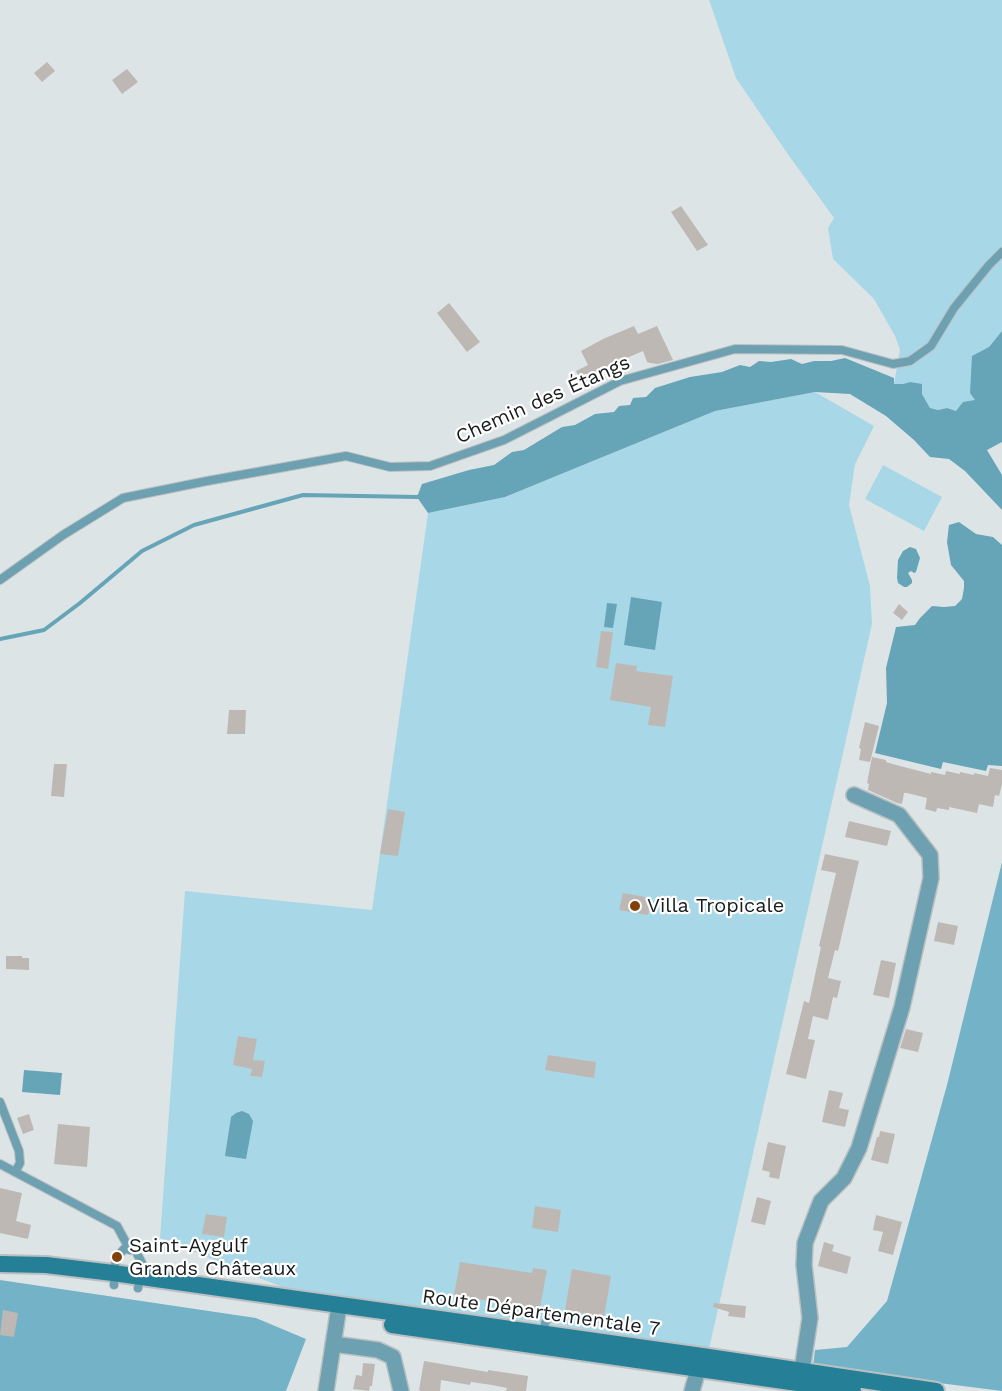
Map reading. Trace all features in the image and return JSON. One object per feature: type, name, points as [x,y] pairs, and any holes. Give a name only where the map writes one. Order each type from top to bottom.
[{"type":"main road","name":"Route Départementale 7","points":[[0,1264],[46,1265],[139,1283],[700,1363],[801,1378],[849,1388],[936,1391]]},
{"type":"street","points":[[801,1378],[810,1318],[804,1265],[805,1243],[821,1201],[844,1178],[859,1148],[902,1007],[931,878],[930,855],[899,815],[854,795]]},
{"type":"street","points":[[326,1391],[338,1311]]},
{"type":"street","points":[[333,1344],[378,1350],[393,1357],[401,1391]]},
{"type":"street","points":[[692,1391],[700,1363]]},
{"type":"lane","name":"Chemin des Étangs","points":[[0,580],[63,535],[123,498],[207,480],[346,456],[390,467],[430,466],[504,440],[620,381],[735,349],[842,350],[893,364],[910,361],[931,346],[954,308],[1002,252]]},
{"type":"lane","points":[[0,1102],[19,1151],[20,1163],[15,1172]]},
{"type":"lane","points":[[0,1164],[117,1226],[129,1250]]},
{"type":"lane","points":[[114,1279],[117,1257],[124,1249],[135,1250],[142,1263],[139,1283]]},
{"type":"lane","points":[[543,1340],[545,1323],[549,1317]]},
{"type":"shaded area","points":[[709,0],[1002,0],[1002,331],[989,347],[976,400],[956,411],[947,408],[938,410],[930,408],[922,394],[910,382],[894,384],[900,350],[895,336],[874,299],[833,259],[828,228],[834,218],[736,78]]},
{"type":"shaded area","points":[[1002,331],[1002,442],[987,450],[1002,475],[1002,510],[965,471],[949,459],[930,457],[886,416],[850,394],[815,392],[715,411],[505,497],[428,513],[417,497],[422,484],[494,465],[512,452],[524,450],[562,427],[575,425],[595,414],[614,412],[619,406],[630,405],[633,398],[646,397],[655,388],[690,377],[722,372],[740,365],[750,367],[759,361],[791,359],[802,364],[845,358],[894,378],[894,384],[910,382],[922,384],[922,394],[930,408],[938,410],[947,408],[956,411],[963,402],[975,400],[970,393],[972,356],[989,347]]},
{"type":"shaded area","points":[[815,392],[874,426],[855,464],[849,505],[870,586],[872,624],[709,1349],[545,1323],[287,1289],[160,1238],[185,891],[372,910],[428,513],[505,497],[715,411]]},
{"type":"shaded area","points":[[883,465],[942,497],[924,531],[865,499]]},
{"type":"shaded area","points":[[959,522],[976,534],[993,537],[1002,545],[1002,766],[988,765],[986,771],[943,762],[941,769],[875,753],[887,703],[886,668],[896,627],[915,625],[932,606],[955,606],[962,599],[964,581],[951,565],[947,542],[949,525]]},
{"type":"shaded area","points":[[910,547],[916,549],[920,558],[916,572],[908,573],[912,583],[904,587],[898,583],[898,560],[903,551]]},
{"type":"shaded area","points":[[631,597],[662,602],[655,650],[624,645]]},
{"type":"shaded area","points":[[607,603],[617,604],[613,628],[604,627]]},
{"type":"shaded area","points":[[1002,862],[1002,1391],[813,1367],[815,1350],[847,1347],[887,1301],[947,1085]]},
{"type":"shaded area","points":[[24,1070],[62,1073],[60,1095],[22,1092]]},
{"type":"shaded area","points":[[242,1111],[249,1114],[253,1121],[246,1159],[225,1156],[231,1117]]},
{"type":"shaded area","points":[[0,1280],[256,1318],[306,1339],[286,1391],[0,1391]]},
{"type":"building","points":[[47,62],[55,71],[42,82],[34,73]]},
{"type":"building","points":[[127,69],[138,82],[122,94],[112,80]]},
{"type":"building","points":[[681,206],[708,245],[697,251],[671,212]]},
{"type":"building","points":[[449,303],[480,342],[467,352],[437,313]]},
{"type":"building","points":[[634,326],[638,334],[657,326],[673,360],[658,364],[650,363],[647,362],[643,351],[580,380],[576,371],[588,365],[581,351]]},
{"type":"building","points":[[899,604],[908,612],[902,620],[893,613]]},
{"type":"building","points":[[601,631],[613,632],[608,669],[596,667]]},
{"type":"building","points":[[616,663],[637,666],[636,671],[673,676],[665,727],[648,725],[651,707],[610,700]]},
{"type":"building","points":[[229,710],[246,710],[245,734],[227,734]]},
{"type":"building","points":[[865,722],[879,726],[870,762],[859,760],[861,749],[859,748]]},
{"type":"building","points":[[872,757],[931,774],[931,772],[945,775],[946,771],[988,776],[990,768],[1002,770],[999,796],[995,795],[993,807],[979,804],[977,813],[949,807],[949,810],[937,808],[936,812],[925,809],[927,798],[907,793],[904,793],[902,804],[897,803],[868,790],[869,784],[867,783]]},
{"type":"building","points":[[54,764],[67,764],[64,797],[51,796]]},
{"type":"building","points":[[388,809],[405,812],[398,856],[380,854]]},
{"type":"building","points":[[849,821],[891,831],[887,846],[845,837]]},
{"type":"building","points":[[825,854],[859,861],[838,951],[835,950],[828,978],[841,981],[837,998],[833,997],[828,1020],[813,1016],[808,1039],[815,1040],[806,1079],[786,1074],[804,1001],[809,1003],[821,947],[819,946],[836,873],[821,870]]},
{"type":"building","name":"Villa Tropicale","points":[[623,893],[651,898],[648,915],[619,910]]},
{"type":"building","points":[[938,922],[958,926],[954,945],[934,941]]},
{"type":"building","points":[[6,956],[29,958],[29,970],[6,969]]},
{"type":"building","points":[[881,960],[896,963],[889,998],[873,995]]},
{"type":"building","points":[[906,1029],[923,1033],[918,1052],[900,1048]]},
{"type":"building","points":[[238,1036],[257,1039],[253,1060],[265,1061],[262,1077],[250,1076],[252,1069],[233,1065]]},
{"type":"building","points":[[548,1055],[596,1062],[594,1078],[545,1070]]},
{"type":"building","points":[[829,1090],[843,1093],[839,1108],[849,1110],[845,1127],[822,1122]]},
{"type":"building","points":[[29,1114],[34,1130],[23,1134],[17,1118]]},
{"type":"building","points":[[58,1124],[90,1127],[87,1167],[54,1164]]},
{"type":"building","points":[[880,1131],[895,1134],[888,1164],[871,1160]]},
{"type":"building","points":[[768,1142],[786,1146],[779,1179],[769,1177],[770,1172],[762,1170]]},
{"type":"building","points":[[0,1188],[22,1193],[16,1221],[31,1225],[28,1239],[0,1233]]},
{"type":"building","points":[[757,1197],[771,1201],[765,1225],[751,1222]]},
{"type":"building","points":[[535,1206],[561,1210],[558,1232],[532,1228]]},
{"type":"building","points":[[206,1214],[227,1217],[224,1237],[202,1234]]},
{"type":"building","points":[[876,1215],[902,1222],[893,1255],[878,1251],[883,1232],[873,1230]]},
{"type":"building","points":[[824,1242],[834,1245],[832,1251],[851,1257],[847,1274],[818,1266]]},
{"type":"building","points":[[460,1262],[532,1273],[533,1268],[547,1270],[540,1308],[532,1312],[525,1307],[454,1295]]},
{"type":"building","points":[[572,1269],[611,1276],[604,1317],[565,1310]]},
{"type":"building","points":[[714,1303],[746,1306],[745,1318],[728,1316],[729,1312],[713,1307]]},
{"type":"building","points":[[3,1310],[18,1313],[14,1337],[0,1335]]},
{"type":"building","points":[[424,1361],[528,1376],[526,1391],[506,1391],[507,1388],[492,1385],[471,1382],[470,1385],[441,1380],[440,1391],[421,1391],[419,1390]]},
{"type":"building","points":[[363,1363],[375,1364],[372,1386],[369,1391],[353,1389],[356,1375],[362,1376]]},
{"type":"waterway","points":[[0,639],[44,630],[142,551],[194,525],[303,495],[422,496]]},
{"type":"place","name":"Villa Tropicale","points":[[635,906]]},
{"type":"place","name":"Saint-Aygulf Grands Châteaux","points":[[117,1257]]}]
